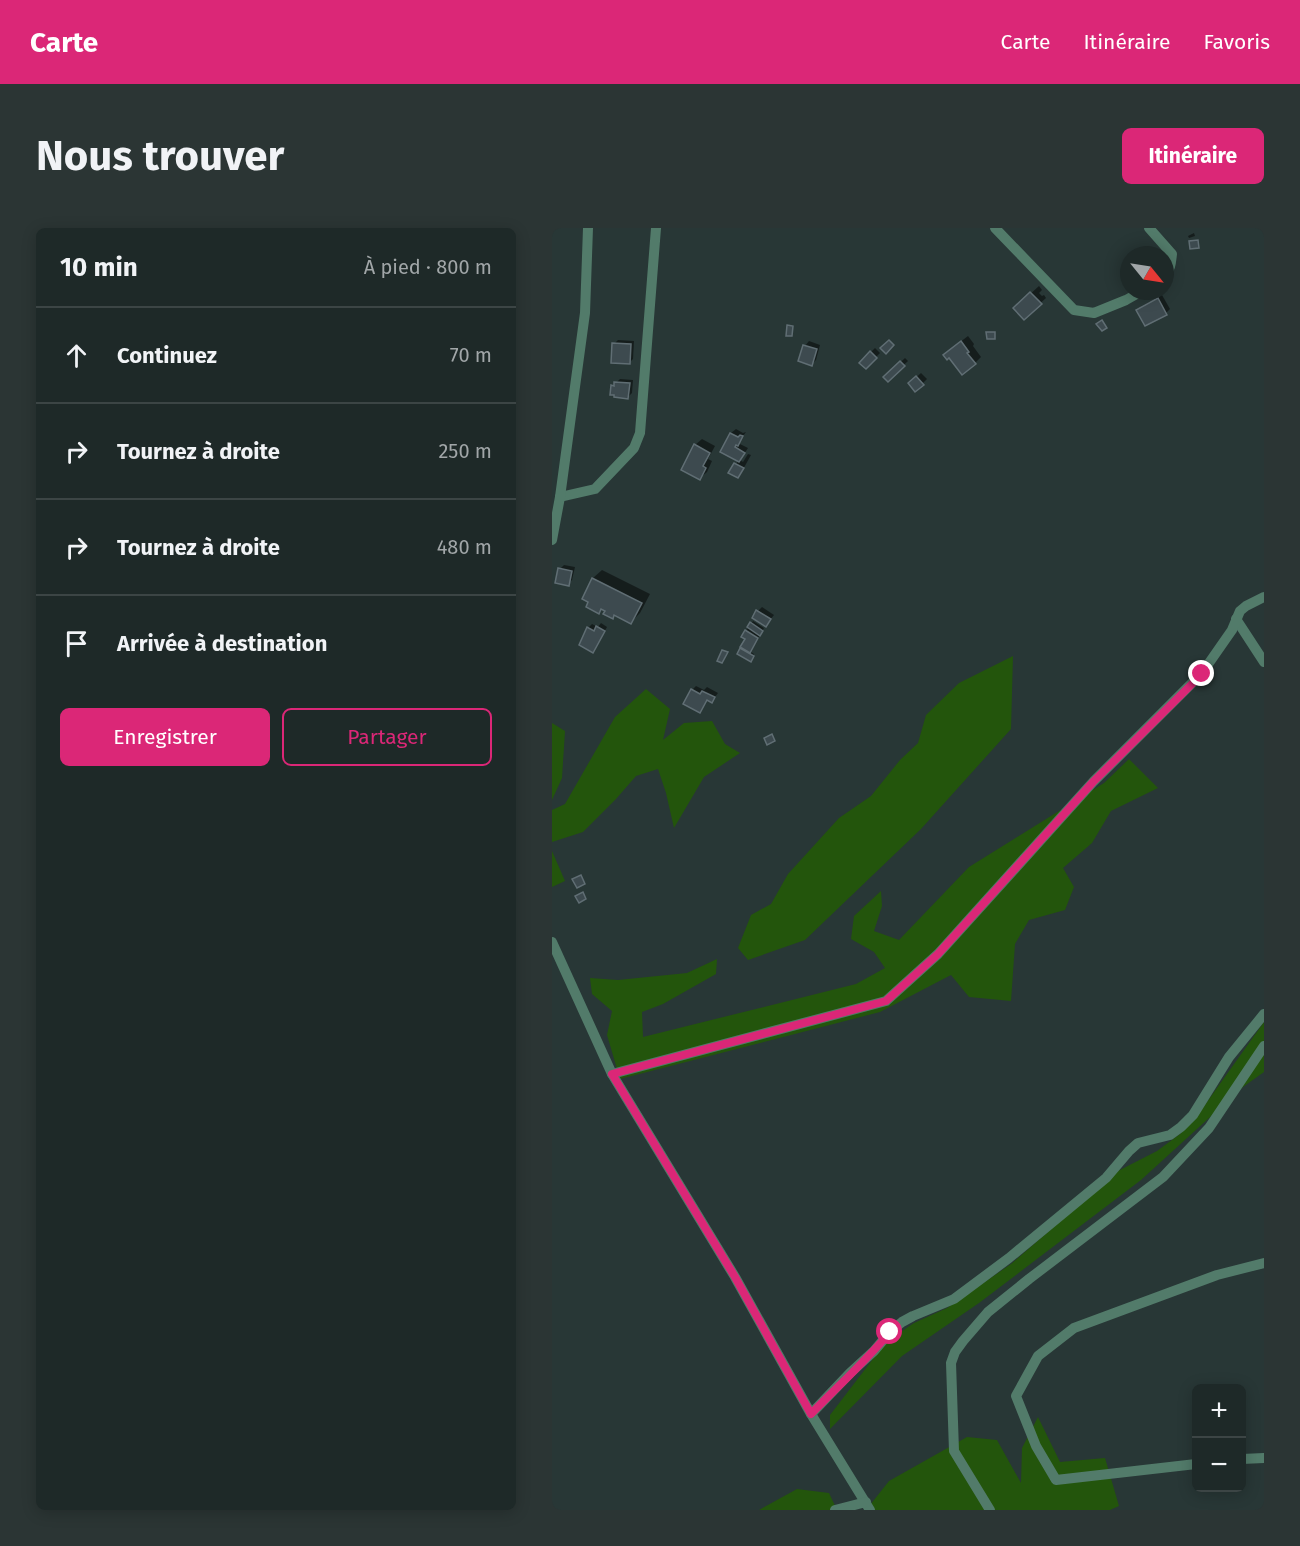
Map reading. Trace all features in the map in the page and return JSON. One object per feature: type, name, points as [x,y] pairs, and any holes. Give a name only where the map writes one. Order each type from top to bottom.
[{"type":"street","points":[[552,540],[585,313],[588,228]]},
{"type":"street","points":[[560,496],[595,489],[634,448],[640,433],[656,228]]},
{"type":"street","points":[[995,228],[1074,310],[1094,313],[1126,300]]},
{"type":"street","points":[[1149,228],[1165,246]]},
{"type":"street","points":[[612,1074],[886,1001],[938,954],[1093,782],[1202,674],[1232,630],[1240,611],[1264,597]]},
{"type":"street","points":[[1236,619],[1264,662]]},
{"type":"street","points":[[552,942],[612,1074],[735,1277],[811,1414],[868,1506],[835,1510]]},
{"type":"street","points":[[811,1414],[902,1322],[954,1299],[1009,1258],[1106,1178],[1129,1150],[1138,1143],[1170,1136],[1181,1127],[1193,1115],[1229,1057],[1264,1014]]},
{"type":"street","points":[[990,1510],[954,1451],[951,1363],[955,1352],[988,1312],[1163,1177],[1209,1128],[1264,1046]]},
{"type":"street","points":[[1192,1465],[1056,1480],[1036,1446],[1016,1396],[1038,1356],[1074,1328],[1217,1275],[1264,1263]]},
{"type":"street","points":[[1246,1459],[1264,1458]]},
{"type":"green space","points":[[1013,656],[1011,729],[921,829],[805,940],[748,960],[738,948],[751,915],[771,904],[788,874],[839,818],[871,796],[900,760],[918,743],[926,715],[959,683]]},
{"type":"green space","points":[[646,689],[670,709],[663,740],[684,723],[712,721],[725,744],[740,753],[704,777],[674,828],[658,769],[636,776],[583,832],[552,842],[552,810],[565,804],[615,717]]},
{"type":"green space","points":[[552,723],[565,731],[562,778],[552,800]]},
{"type":"green space","points":[[1129,759],[1158,788],[1111,811],[1092,843],[1063,868],[1074,887],[1065,910],[1029,920],[1015,944],[1011,1001],[969,997],[951,975],[880,1012],[620,1079],[607,1035],[612,1011],[592,994],[590,978],[618,980],[687,973],[717,959],[716,974],[663,1004],[642,1012],[643,1037],[856,984],[885,968],[874,952],[851,939],[854,916],[881,891],[882,906],[874,931],[899,940],[969,867],[1104,783]]},
{"type":"green space","points":[[552,851],[565,881],[552,887]]},
{"type":"green space","points":[[1264,1022],[1264,1072],[1243,1087],[1141,1180],[979,1303],[902,1356],[830,1429],[830,1415],[886,1342],[914,1323],[947,1308],[1011,1264],[1118,1171],[1157,1151],[1180,1134],[1197,1116]]},
{"type":"green space","points":[[1038,1417],[1060,1462],[1105,1458],[1119,1506],[1110,1510],[866,1510],[889,1481],[967,1437],[997,1440],[1021,1483],[1022,1448]]},
{"type":"green space","points":[[797,1489],[829,1493],[837,1510],[759,1510]]},
{"type":"building","points":[[1198,240],[1199,248],[1190,249],[1189,241]]},
{"type":"building","points":[[1030,292],[1042,304],[1024,320],[1013,308]]},
{"type":"building","points":[[1154,300],[1159,300],[1167,315],[1145,326],[1136,310]]},
{"type":"building","points":[[1102,320],[1107,328],[1102,331],[1096,324]]},
{"type":"building","points":[[787,325],[793,326],[792,336],[786,336]]},
{"type":"building","points":[[986,332],[995,332],[995,339],[987,339]]},
{"type":"building","points":[[889,340],[894,345],[886,354],[880,348]]},
{"type":"building","points":[[961,341],[976,364],[962,375],[949,358],[947,360],[943,355]]},
{"type":"building","points":[[612,343],[631,344],[630,364],[611,363]]},
{"type":"building","points":[[803,345],[817,349],[812,366],[798,361]]},
{"type":"building","points":[[870,351],[877,358],[866,369],[859,363]]},
{"type":"building","points":[[900,361],[905,366],[888,382],[883,377]]},
{"type":"building","points":[[916,376],[924,385],[915,392],[908,383]]},
{"type":"building","points":[[614,382],[630,383],[628,399],[610,395],[611,385],[614,386]]},
{"type":"building","points":[[730,433],[738,437],[743,436],[738,446],[735,447],[745,453],[739,462],[720,452]]},
{"type":"building","points":[[694,444],[710,453],[703,466],[706,468],[700,480],[681,470]]},
{"type":"building","points":[[734,463],[744,468],[738,478],[728,473]]},
{"type":"building","points":[[558,568],[572,571],[569,586],[555,583]]},
{"type":"building","points":[[592,578],[642,603],[631,624],[614,615],[613,619],[603,614],[605,611],[601,609],[599,614],[586,607],[588,602],[582,599]]},
{"type":"building","points":[[756,610],[771,619],[766,627],[752,618]]},
{"type":"building","points":[[750,622],[763,631],[760,636],[747,627]]},
{"type":"building","points":[[596,626],[605,631],[593,653],[579,645],[587,627],[594,631]]},
{"type":"building","points":[[745,630],[758,638],[750,653],[740,647],[745,639],[741,637]]},
{"type":"building","points":[[740,648],[754,656],[751,662],[737,654]]},
{"type":"building","points":[[722,650],[728,652],[722,663],[717,661]]},
{"type":"building","points":[[691,689],[700,694],[702,691],[715,697],[712,703],[707,700],[700,713],[683,704]]},
{"type":"building","points":[[772,734],[775,741],[767,745],[764,738]]},
{"type":"building","points":[[581,875],[585,884],[577,888],[572,879]]},
{"type":"building","points":[[583,892],[586,899],[579,903],[575,896]]},
{"type":"route","points":[[890,1332],[811,1414],[735,1277],[612,1074],[886,1001],[938,954],[1093,782],[1202,674]]}]
